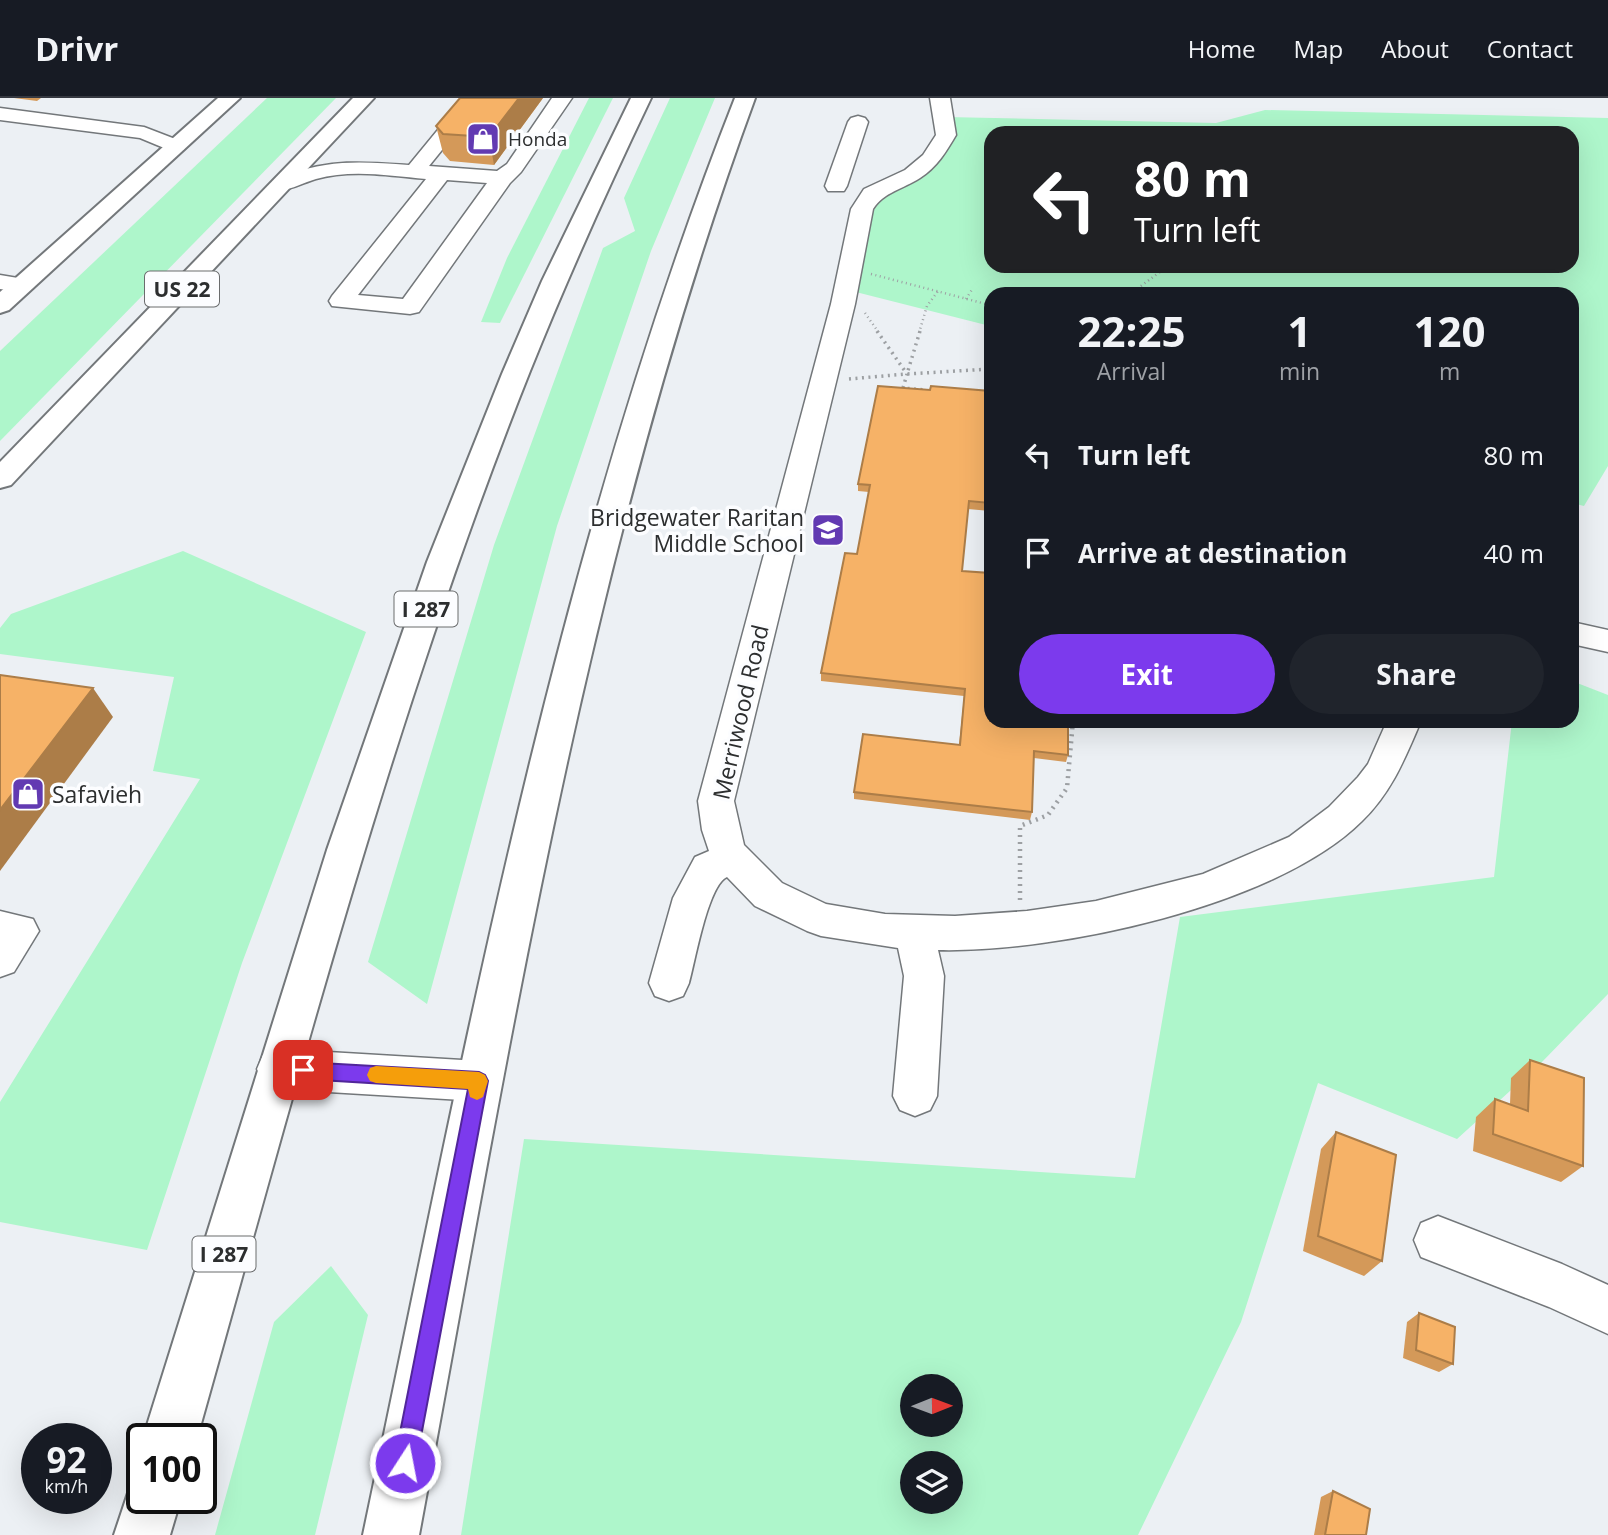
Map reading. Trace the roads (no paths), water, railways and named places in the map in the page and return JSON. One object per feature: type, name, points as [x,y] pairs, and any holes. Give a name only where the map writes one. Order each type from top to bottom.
[{"type":"highway","points":[[0,305],[11,283],[230,98]]},
{"type":"highway","name":"US 22","points":[[0,479],[364,98]]},
{"type":"highway","name":"I 287","points":[[174,1423],[278,1069],[403,672],[490,436],[560,267],[641,98]]},
{"type":"highway","points":[[391,1535],[479,1081],[534,824],[607,520],[683,269],[744,98]]},
{"type":"highway","points":[[142,1535],[148,1514]]},
{"type":"street","points":[[414,172],[474,98]]},
{"type":"street","points":[[441,174],[341,302],[410,307],[502,178],[514,168],[562,98]]},
{"type":"street","name":"Merriwood Road","points":[[940,98],[946,135],[943,142],[931,159],[912,174],[872,194],[862,209],[856,270],[716,801],[720,832],[732,858],[769,895],[800,911],[837,923],[914,933],[1019,930],[1093,918],[1210,888],[1305,846],[1329,828],[1373,786],[1401,728]]},
{"type":"street","points":[[0,114],[144,133],[176,146]]},
{"type":"street","points":[[836,186],[858,121]]},
{"type":"street","points":[[144,133],[199,126]]},
{"type":"street","points":[[282,184],[339,168],[502,178]]},
{"type":"street","points":[[1579,635],[1608,641]]},
{"type":"street","points":[[669,984],[692,898],[708,868],[732,858]]},
{"type":"street","points":[[0,928],[19,932],[0,960]]},
{"type":"street","points":[[914,933],[924,976],[915,1096]]},
{"type":"street","points":[[278,1069],[479,1081]]},
{"type":"street","points":[[1438,1240],[1608,1310]]},
{"type":"place","name":"Honda","points":[[483,139]]},
{"type":"place","name":"Bridgewater Raritan Middle School","points":[[828,530]]},
{"type":"place","name":"Safavieh","points":[[28,794]]}]
